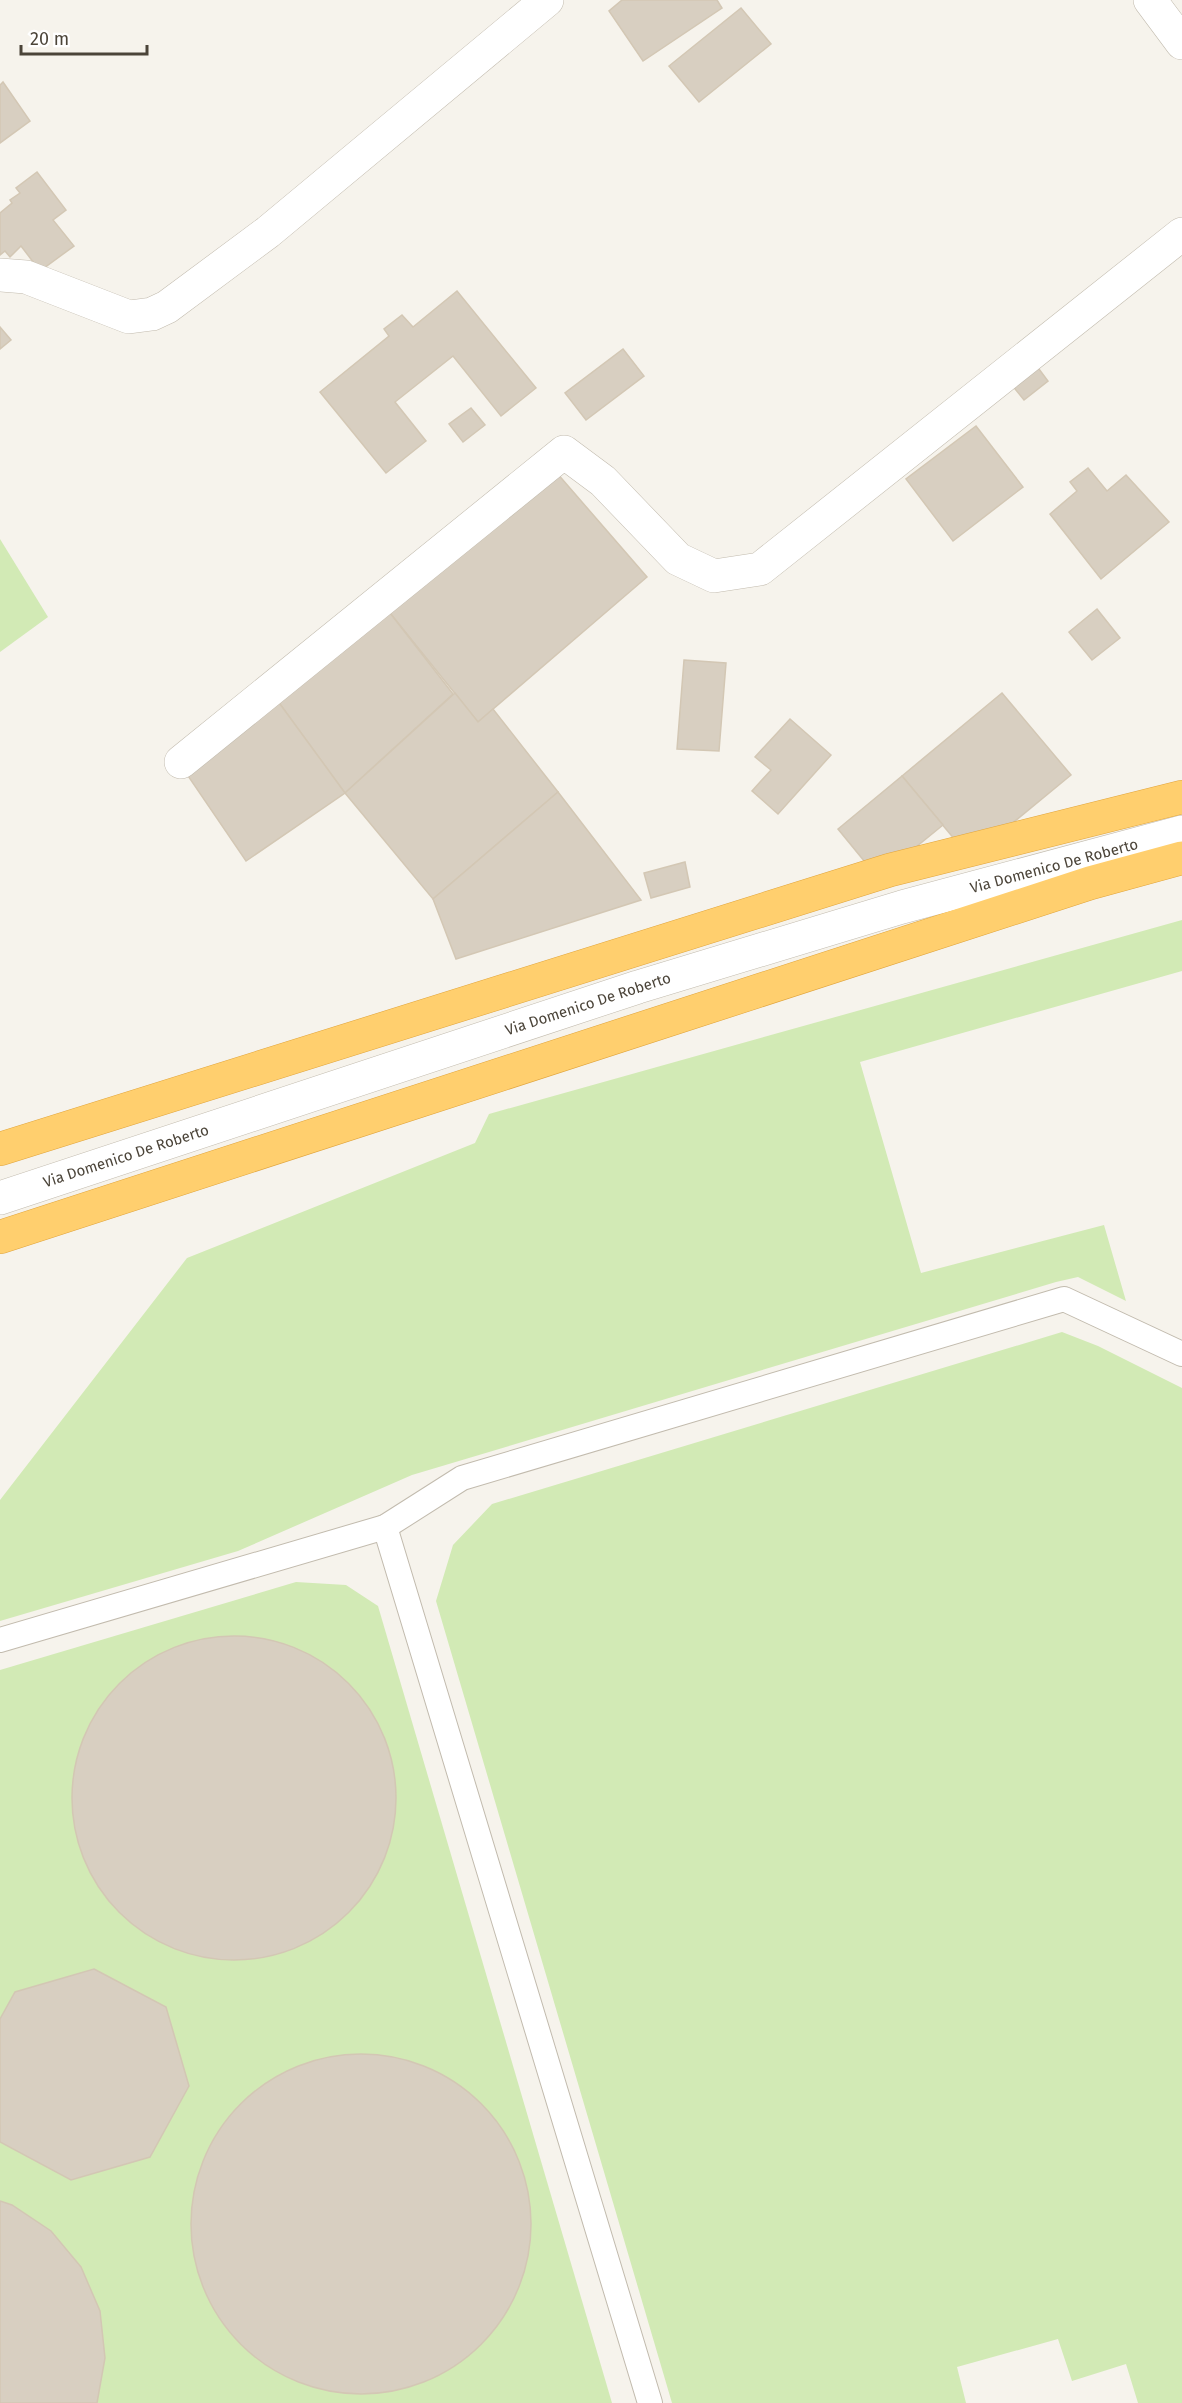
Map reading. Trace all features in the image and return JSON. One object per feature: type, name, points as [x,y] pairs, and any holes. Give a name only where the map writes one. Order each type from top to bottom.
[{"type":"highway","points":[[0,1149],[890,870],[1182,797]]},
{"type":"highway","points":[[0,1237],[1067,890],[1182,858]]},
{"type":"street","points":[[0,274],[26,277],[129,317],[152,314],[167,307],[268,232],[547,0]]},
{"type":"street","points":[[1150,0],[1182,43]]},
{"type":"street","points":[[181,762],[564,452],[603,481],[678,559],[714,576],[760,569],[1182,234]]},
{"type":"street","name":"Via Domenico De Roberto","points":[[0,1198],[638,987],[902,907],[1182,832]]},
{"type":"lane","points":[[0,1640],[385,1527],[462,1478],[1064,1299],[1182,1354]]},
{"type":"lane","points":[[385,1527],[650,2403]]},
{"type":"green space","points":[[0,539],[48,617],[0,652]]},
{"type":"green space","points":[[1182,920],[1182,971],[860,1062],[921,1273],[1104,1225],[1126,1301],[1078,1277],[1056,1282],[412,1475],[238,1551],[0,1621],[0,1500],[187,1258],[475,1143],[489,1114]]},
{"type":"green space","points":[[1062,1332],[1098,1346],[1182,1388],[1182,2403],[1138,2403],[1126,2364],[1072,2381],[1058,2339],[957,2367],[966,2403],[672,2403],[436,1601],[453,1545],[492,1504]]},
{"type":"green space","points":[[296,1582],[346,1585],[378,1606],[612,2403],[0,2403],[0,1670]]},
{"type":"building","points":[[622,0],[717,0],[722,8],[643,61],[609,11]]},
{"type":"building","points":[[741,8],[771,44],[699,102],[669,66]]},
{"type":"building","points":[[3,82],[30,121],[0,143],[0,85]]},
{"type":"building","points":[[37,172],[66,210],[53,220],[74,246],[40,271],[21,246],[10,257],[5,251],[0,255],[0,213],[12,203],[10,200],[20,193],[16,188]]},
{"type":"building","points":[[457,291],[536,388],[501,416],[453,356],[395,402],[426,441],[386,473],[320,392],[389,336],[384,329],[402,315],[413,327]]},
{"type":"building","points":[[0,327],[11,340],[0,349]]},
{"type":"building","points":[[623,349],[644,376],[586,420],[565,393]]},
{"type":"building","points":[[1036,365],[1048,381],[1024,400],[1011,384]]},
{"type":"building","points":[[471,408],[485,425],[463,442],[449,424]]},
{"type":"building","points":[[976,426],[1023,487],[953,541],[906,479]]},
{"type":"building","points":[[1088,468],[1107,491],[1126,475],[1169,522],[1101,579],[1050,514],[1077,491],[1070,482]]},
{"type":"building","points":[[556,472],[647,577],[478,722],[390,613]]},
{"type":"building","points":[[1097,609],[1120,638],[1092,660],[1069,632]]},
{"type":"building","points":[[390,613],[453,694],[345,793],[277,700]]},
{"type":"building","points":[[684,660],[726,663],[719,751],[677,749]]},
{"type":"building","points":[[455,693],[478,722],[493,709],[558,792],[433,899],[345,793]]},
{"type":"building","points":[[1002,693],[1071,775],[970,858],[902,776]]},
{"type":"building","points":[[277,700],[345,793],[246,861],[186,773]]},
{"type":"building","points":[[790,719],[831,755],[778,814],[752,791],[771,770],[755,757]]},
{"type":"building","points":[[902,776],[943,825],[878,878],[838,829]]},
{"type":"building","points":[[558,792],[641,900],[456,959],[433,899]]},
{"type":"building","points":[[685,862],[690,887],[651,898],[644,873]]},
{"type":"building","points":[[234,1636],[266,1639],[296,1648],[324,1663],[349,1683],[369,1708],[384,1736],[393,1766],[396,1798],[393,1830],[384,1860],[369,1888],[349,1913],[324,1933],[296,1948],[266,1957],[234,1960],[202,1957],[172,1948],[144,1933],[119,1913],[99,1888],[84,1860],[75,1830],[72,1798],[75,1766],[84,1736],[99,1708],[119,1683],[144,1663],[172,1648],[202,1639]]},
{"type":"building","points":[[94,1969],[166,2007],[189,2086],[150,2157],[71,2180],[0,2142],[0,2019],[15,1992]]},
{"type":"building","points":[[361,2054],[394,2057],[426,2067],[455,2083],[481,2104],[502,2130],[518,2159],[528,2191],[531,2224],[528,2257],[518,2289],[502,2318],[481,2344],[455,2365],[426,2381],[394,2391],[361,2394],[328,2391],[296,2381],[267,2365],[241,2344],[220,2318],[204,2289],[194,2257],[191,2224],[194,2191],[204,2159],[220,2130],[241,2104],[267,2083],[296,2067],[328,2057]]},
{"type":"building","points":[[0,2201],[12,2205],[51,2231],[81,2267],[100,2311],[105,2358],[97,2403],[0,2403]]}]
